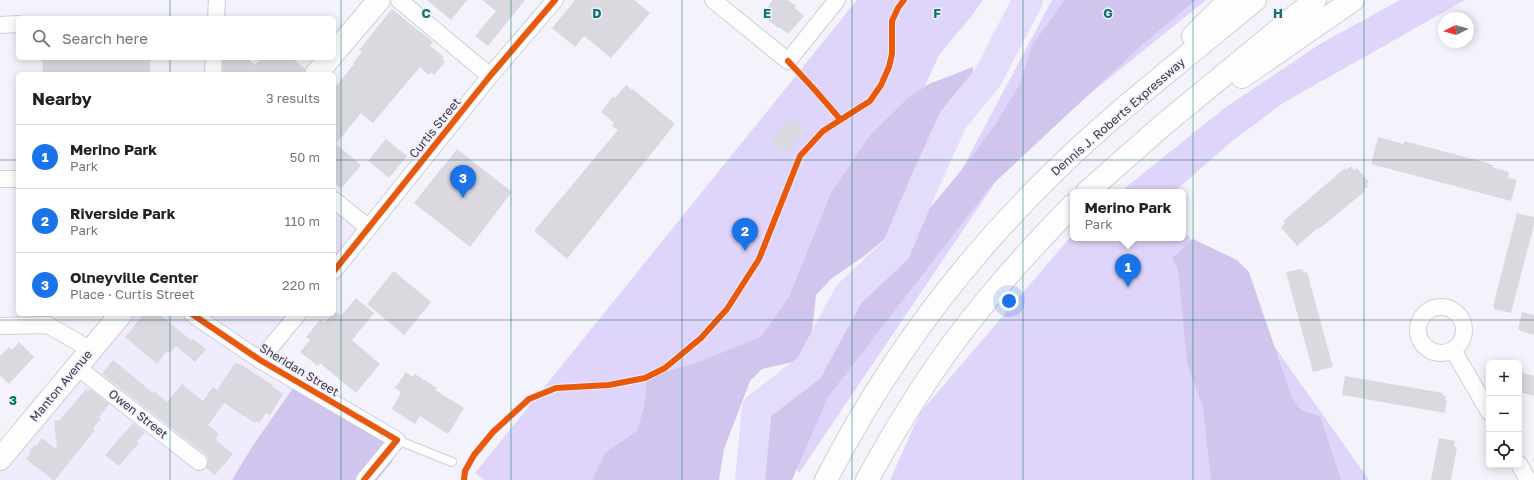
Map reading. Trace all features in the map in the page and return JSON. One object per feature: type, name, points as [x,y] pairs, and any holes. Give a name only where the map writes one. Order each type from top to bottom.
[{"type":"main road","points":[[336,51],[379,0]]},
{"type":"main road","points":[[1103,126],[1229,0]]},
{"type":"main road","name":"Dennis J. Roberts Expressway","points":[[826,480],[879,386],[936,304],[1016,211],[1059,167],[1103,126],[1256,0]]},
{"type":"main road","points":[[1090,189],[1207,88],[1315,0]]},
{"type":"main road","points":[[1117,165],[1353,0]]},
{"type":"main road","points":[[318,72],[328,60]]},
{"type":"main road","points":[[868,480],[907,410],[957,338],[1013,269],[1070,208]]},
{"type":"main road","name":"Manton Avenue","points":[[0,458],[118,316]]},
{"type":"street","points":[[216,16],[217,0]]},
{"type":"street","points":[[399,0],[490,76]]},
{"type":"street","name":"Curtis Street","points":[[336,268],[490,76],[555,0]]},
{"type":"street","points":[[713,0],[788,62],[837,0]]},
{"type":"street","points":[[0,25],[16,24]]},
{"type":"street","points":[[213,72],[214,60]]},
{"type":"street","points":[[0,179],[16,179]]},
{"type":"street","points":[[336,202],[369,228]]},
{"type":"street","name":"Sheridan Street","points":[[195,316],[260,360],[397,440]]},
{"type":"street","points":[[260,360],[296,316]]},
{"type":"street","points":[[0,326],[48,325],[91,350]]},
{"type":"street","points":[[1453,350],[1486,407]]},
{"type":"street","name":"Owen Street","points":[[77,367],[199,462]]},
{"type":"street","points":[[364,480],[397,440]]},
{"type":"street","points":[[1521,468],[1528,480]]},
{"type":"lane","points":[[397,440],[452,462]]},
{"type":"shaded area","points":[[857,0],[983,0],[939,55],[924,88],[794,294],[698,480],[485,480],[475,473]]},
{"type":"shaded area","points":[[1052,0],[1206,0],[1013,156],[799,473],[770,423],[920,248]]},
{"type":"shaded area","points":[[1065,0],[1196,0],[1145,42],[991,186],[828,397],[792,480],[745,480],[753,444],[783,395],[807,368],[842,314],[964,167],[995,125],[1021,82],[1031,47]]},
{"type":"shaded area","points":[[1400,0],[1465,0],[1444,12],[1438,12],[1438,15],[1283,103],[1231,142],[1177,189],[1124,189],[1226,107],[1320,44]]},
{"type":"shaded area","points":[[973,67],[973,95],[959,125],[916,186],[891,234],[863,257],[832,278],[816,295],[810,349],[793,362],[762,369],[750,381],[724,449],[719,480],[592,480],[606,452],[637,431],[645,404],[647,377],[696,363],[761,337],[789,297],[831,193],[871,134],[909,97],[929,84]]},
{"type":"shaded area","points":[[336,202],[368,234],[336,276]]},
{"type":"shaded area","points":[[1186,233],[1274,346],[1369,480],[890,480],[920,413],[1070,238],[1070,241],[1186,241]]},
{"type":"shaded area","points":[[1193,239],[1237,260],[1249,272],[1292,398],[1302,411],[1320,416],[1341,480],[1211,480],[1203,407],[1187,363],[1178,269],[1172,258]]},
{"type":"shaded area","points":[[122,316],[307,316],[275,359],[293,388],[252,447],[232,480],[0,480],[0,467]]},
{"type":"shaded area","points":[[293,388],[388,435],[395,451],[392,462],[377,480],[232,480],[252,447]]},
{"type":"building","points":[[427,0],[467,0],[451,20]]},
{"type":"building","points":[[482,0],[525,0],[488,46],[475,36],[496,11]]},
{"type":"building","points":[[575,0],[634,0],[650,13],[611,58],[584,36],[575,47],[552,28]]},
{"type":"building","points":[[773,0],[788,0],[796,6],[795,8],[804,16],[788,34],[767,19],[768,17],[763,13]]},
{"type":"building","points":[[392,9],[433,42],[430,46],[444,57],[442,59],[445,62],[434,75],[431,72],[429,75],[420,67],[373,123],[361,113],[336,144],[336,86],[362,52],[359,50]]},
{"type":"building","points":[[42,60],[150,60],[150,72],[43,72]]},
{"type":"building","points":[[223,60],[249,60],[255,65],[259,60],[294,60],[305,69],[304,72],[223,72]]},
{"type":"building","points":[[626,85],[632,90],[633,89],[675,124],[567,259],[534,231],[618,130],[612,126],[614,123],[601,112],[613,96],[615,98]]},
{"type":"building","points":[[789,117],[805,129],[788,153],[771,142]]},
{"type":"building","points":[[1378,137],[1404,144],[1404,141],[1484,162],[1493,165],[1492,167],[1509,172],[1508,178],[1517,180],[1511,201],[1371,164]]},
{"type":"building","points":[[386,139],[407,156],[389,178],[368,161]]},
{"type":"building","points":[[336,144],[361,165],[341,189],[336,185]]},
{"type":"building","points":[[457,149],[512,192],[470,247],[414,203]]},
{"type":"building","points":[[1351,166],[1354,170],[1357,168],[1369,182],[1366,184],[1368,186],[1363,190],[1365,191],[1297,246],[1281,227],[1285,223],[1283,221],[1345,168],[1346,170]]},
{"type":"building","points":[[1517,213],[1534,217],[1534,225],[1511,313],[1494,309],[1493,306]]},
{"type":"building","points":[[1302,269],[1303,273],[1307,272],[1333,367],[1313,372],[1286,272]]},
{"type":"building","points":[[393,272],[395,272],[431,302],[404,335],[367,304]]},
{"type":"building","points":[[356,298],[374,313],[352,340],[380,364],[356,393],[320,363],[318,366],[300,352],[310,340],[306,337],[320,320],[324,323],[330,316],[336,316],[336,311],[341,316]]},
{"type":"building","points":[[1522,312],[1534,315],[1534,335],[1518,329]]},
{"type":"building","points":[[142,316],[161,316],[192,341],[193,339],[206,349],[195,362],[176,346],[170,353],[167,351],[157,364],[125,337]]},
{"type":"building","points":[[19,342],[34,357],[9,384],[0,375],[0,356],[9,347],[12,350]]},
{"type":"building","points":[[113,360],[153,393],[154,391],[167,402],[182,384],[203,401],[213,387],[217,390],[235,363],[238,363],[273,385],[272,386],[283,394],[270,415],[266,413],[259,423],[256,421],[255,423],[224,403],[208,425],[219,434],[215,439],[233,454],[215,475],[206,468],[208,458],[205,454],[102,374]]},
{"type":"building","points":[[406,372],[413,377],[415,374],[437,388],[435,390],[464,408],[448,434],[420,416],[415,424],[392,409],[401,392],[395,388]]},
{"type":"building","points":[[1522,373],[1534,376],[1534,396],[1522,393]]},
{"type":"building","points":[[1345,376],[1443,393],[1442,395],[1446,396],[1445,400],[1447,400],[1445,413],[1342,395]]},
{"type":"building","points":[[86,389],[88,391],[90,389],[109,404],[99,417],[101,419],[93,428],[95,430],[55,480],[53,480],[26,459],[30,453],[30,450],[37,445],[42,438],[57,450],[54,421],[60,420]]},
{"type":"building","points":[[133,423],[145,432],[137,442],[139,443],[119,466],[105,455]]},
{"type":"building","points":[[1439,438],[1455,441],[1454,446],[1457,447],[1451,480],[1431,480]]},
{"type":"waterway","points":[[750,480],[757,408],[809,368],[849,294],[896,250],[953,120],[988,77],[1028,0]]},
{"type":"cycle path","points":[[336,268],[490,76],[555,0]]},
{"type":"cycle path","points":[[464,480],[465,471],[474,455],[493,432],[529,399],[556,388],[609,385],[645,378],[665,368],[701,338],[727,309],[759,259],[800,156],[823,131],[870,101],[881,85],[889,67],[892,54],[892,21],[898,8],[904,0]]},
{"type":"cycle path","points":[[788,61],[840,119]]},
{"type":"cycle path","points":[[195,316],[260,360],[397,440],[364,480]]},
{"type":"place","name":"Olneyville Center","points":[[463,198]]},
{"type":"place","name":"Riverside Park","points":[[745,251]]},
{"type":"place","name":"Merino Park","points":[[1128,287]]}]
